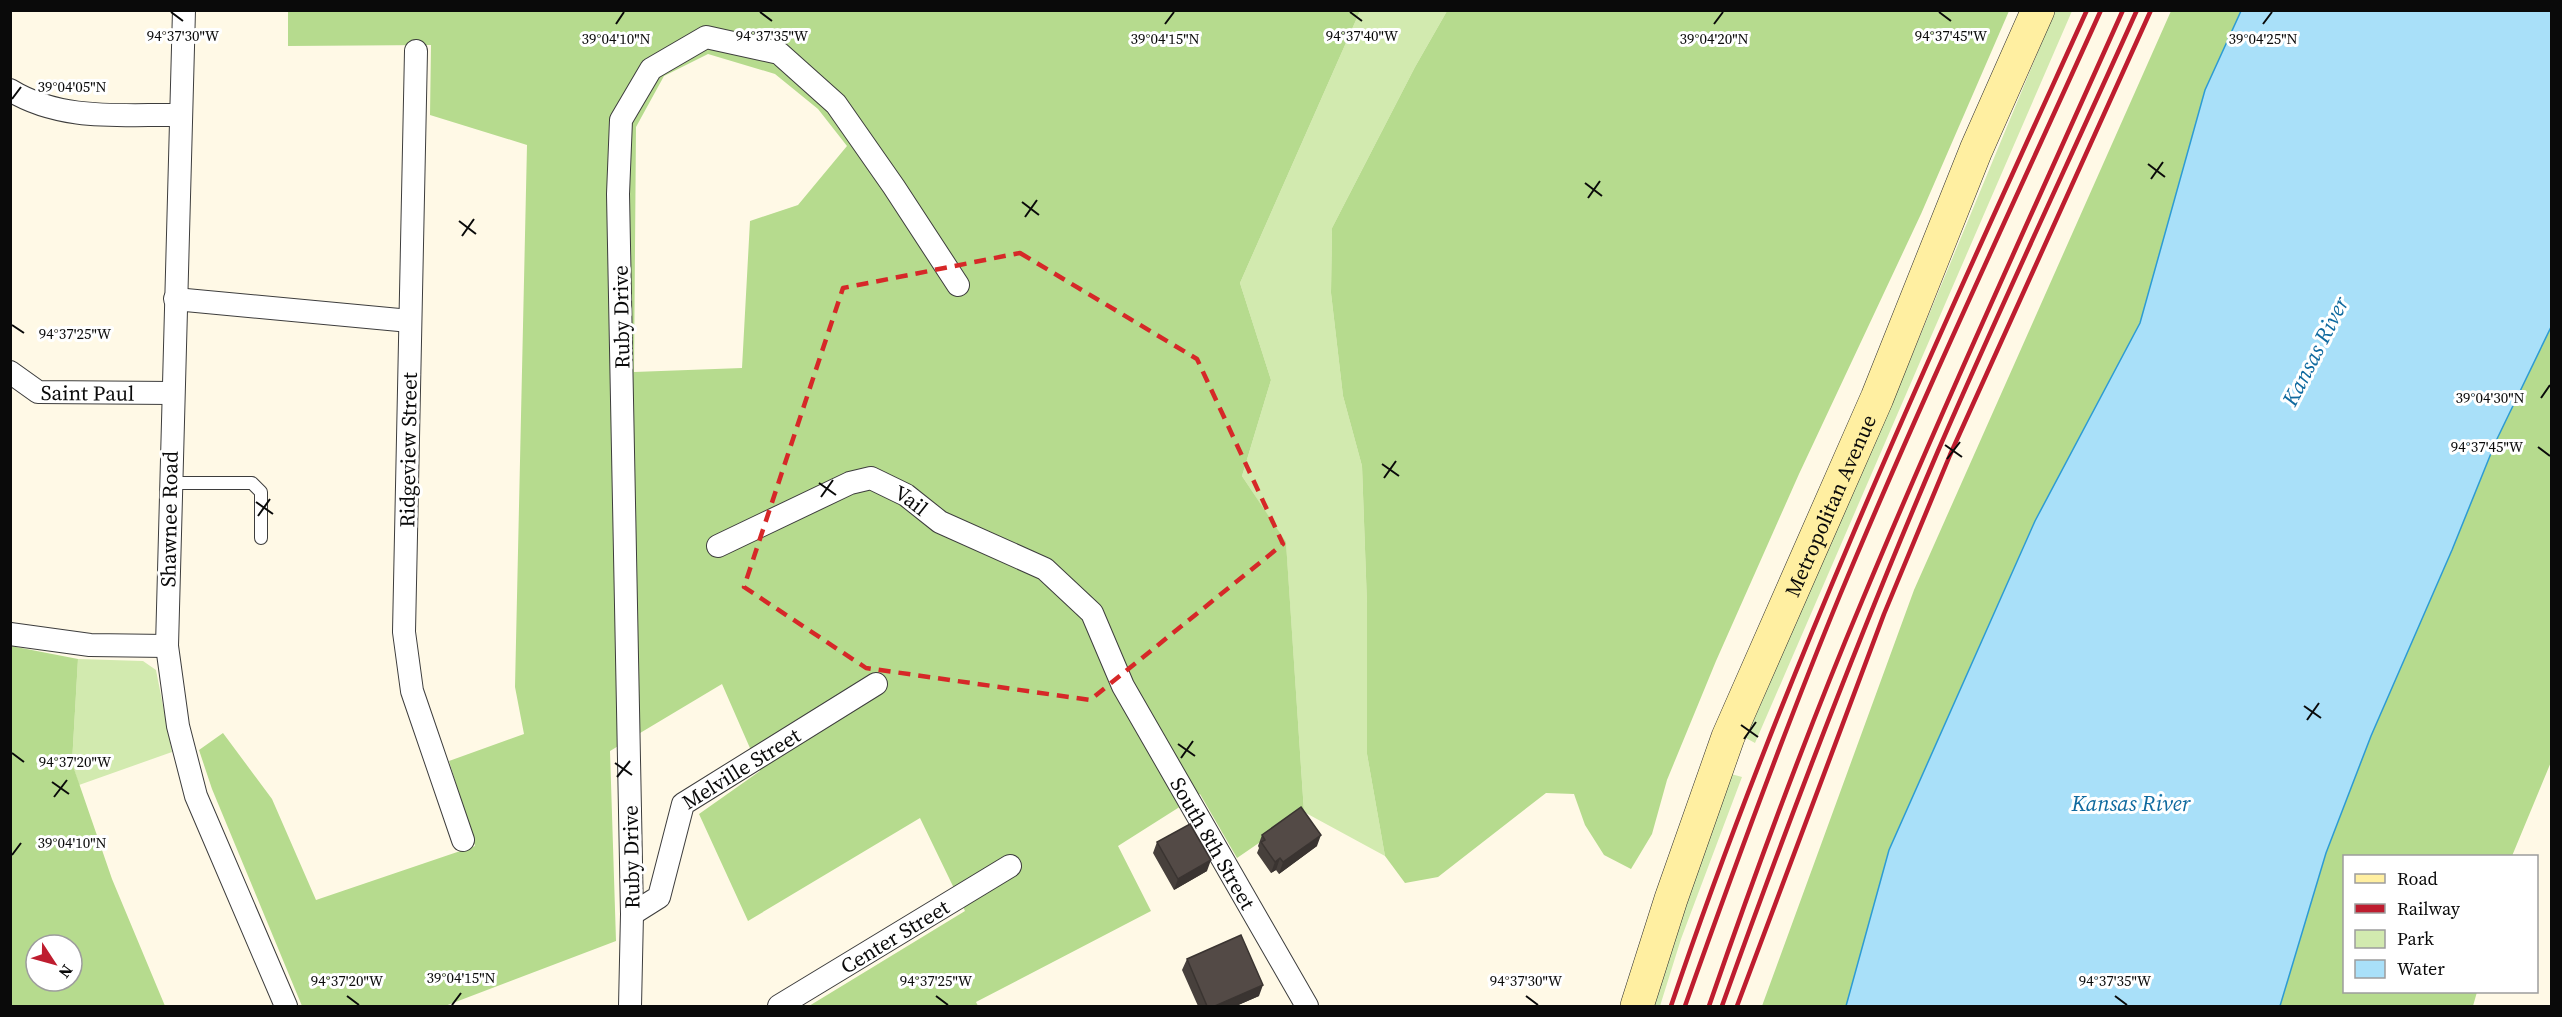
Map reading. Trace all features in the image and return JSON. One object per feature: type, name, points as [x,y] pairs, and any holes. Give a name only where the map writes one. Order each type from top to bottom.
[{"type":"main road","name":"Metropolitan Avenue","points":[[1636,1006],[1728,737],[1877,398],[1976,150],[2038,10]]},
{"type":"street","name":"Shawnee Road","points":[[184,10],[167,646],[178,726],[196,796],[285,1006]]},
{"type":"street","name":"Ruby Drive","points":[[630,1006],[632,914],[618,194],[621,120],[651,69],[706,37],[779,53],[836,104],[894,186],[958,285]]},
{"type":"street","name":"Ridgeview Street","points":[[416,51],[404,632],[412,691],[463,840]]},
{"type":"street","points":[[10,90],[44,107],[78,114],[181,115]]},
{"type":"street","points":[[175,299],[410,321]]},
{"type":"street","name":"Saint Paul","points":[[10,372],[38,392],[172,393]]},
{"type":"street","name":"Vail","points":[[718,546],[850,483],[871,478],[906,495],[940,522],[1045,568],[1092,613]]},
{"type":"street","name":"South 8th Street","points":[[1092,613],[1123,686],[1307,1006]]},
{"type":"street","points":[[10,634],[90,645],[167,646]]},
{"type":"street","name":"Melville Street","points":[[632,914],[658,897],[683,804],[876,684]]},
{"type":"street","name":"Center Street","points":[[779,1006],[1010,866]]},
{"type":"lane","points":[[170,483],[252,483],[261,492],[261,538]]},
{"type":"highlighted area","points":[[1020,253],[1197,359],[1283,544],[1090,700],[866,668],[744,587],[843,288]]},
{"type":"green space","points":[[288,11],[1360,11],[1240,283],[1271,380],[1242,476],[1286,542],[1304,812],[1237,858],[1200,794],[1118,846],[1151,911],[976,1002],[978,1006],[809,1006],[965,911],[920,818],[748,921],[699,814],[760,771],[722,684],[610,751],[616,941],[445,1006],[302,1006],[212,789],[199,750],[223,733],[272,799],[316,900],[475,846],[449,761],[524,734],[515,687],[527,145],[430,115],[431,45],[288,46]],"holes":[[[708,54],[775,74],[818,109],[847,146],[798,205],[750,221],[742,368],[634,372],[636,127],[664,76]]]},
{"type":"green space","points":[[1360,11],[1447,11],[1415,67],[1332,228],[1331,293],[1343,396],[1362,466],[1367,604],[1367,754],[1385,856],[1304,812],[1286,543],[1242,476],[1271,380],[1240,283]]},
{"type":"green space","points":[[1447,11],[2009,11],[1921,214],[1799,474],[1716,661],[1667,780],[1652,834],[1631,869],[1604,855],[1585,825],[1574,794],[1546,793],[1438,877],[1405,883],[1385,856],[1367,754],[1367,604],[1362,466],[1343,396],[1331,293],[1332,228],[1415,67]]},
{"type":"green space","points":[[2055,11],[2072,11],[1755,743],[1746,738],[1906,370]]},
{"type":"green space","points":[[2171,11],[2241,11],[2205,90],[2140,323],[2035,521],[1889,850],[1846,1006],[1762,1006],[1914,590]]},
{"type":"green space","points":[[2551,327],[2551,762],[2512,855],[2343,855],[2343,993],[2477,993],[2473,1006],[2280,1006],[2326,852],[2371,736],[2452,550],[2496,441]]},
{"type":"green space","points":[[11,646],[78,659],[72,763],[112,879],[165,1006],[11,1006]]},
{"type":"green space","points":[[78,659],[143,661],[156,670],[172,752],[79,785],[72,763]]},
{"type":"green space","points":[[1731,774],[1742,777],[1681,939],[1660,1006],[1652,1006]]},
{"type":"water","name":"Kansas River","points":[[2241,11],[2551,11],[2551,327],[2496,441],[2452,550],[2371,736],[2326,853],[2280,1006],[1846,1006],[1889,850],[2035,521],[2140,323],[2205,90]]},
{"type":"building","points":[[1301,807],[1321,835],[1283,862],[1280,858],[1275,862],[1261,842],[1265,840],[1262,835]]},
{"type":"building","points":[[1190,824],[1211,860],[1178,879],[1157,842]]},
{"type":"building","points":[[1241,935],[1263,985],[1215,1006],[1207,1006],[1187,959]]},
{"type":"railway","points":[[1671,1006],[1716,879],[1814,627],[1920,379],[2087,10]]},
{"type":"railway","points":[[1685,1006],[1760,800],[1840,595],[1935,375],[2101,10]]},
{"type":"railway","points":[[1709,1006],[1782,802],[1862,601],[1958,378],[2123,10]]},
{"type":"railway","points":[[1722,1006],[1826,727],[1909,519],[1987,340],[2137,10]]},
{"type":"railway","points":[[1737,1006],[1884,614],[1950,455],[2151,10]]}]
